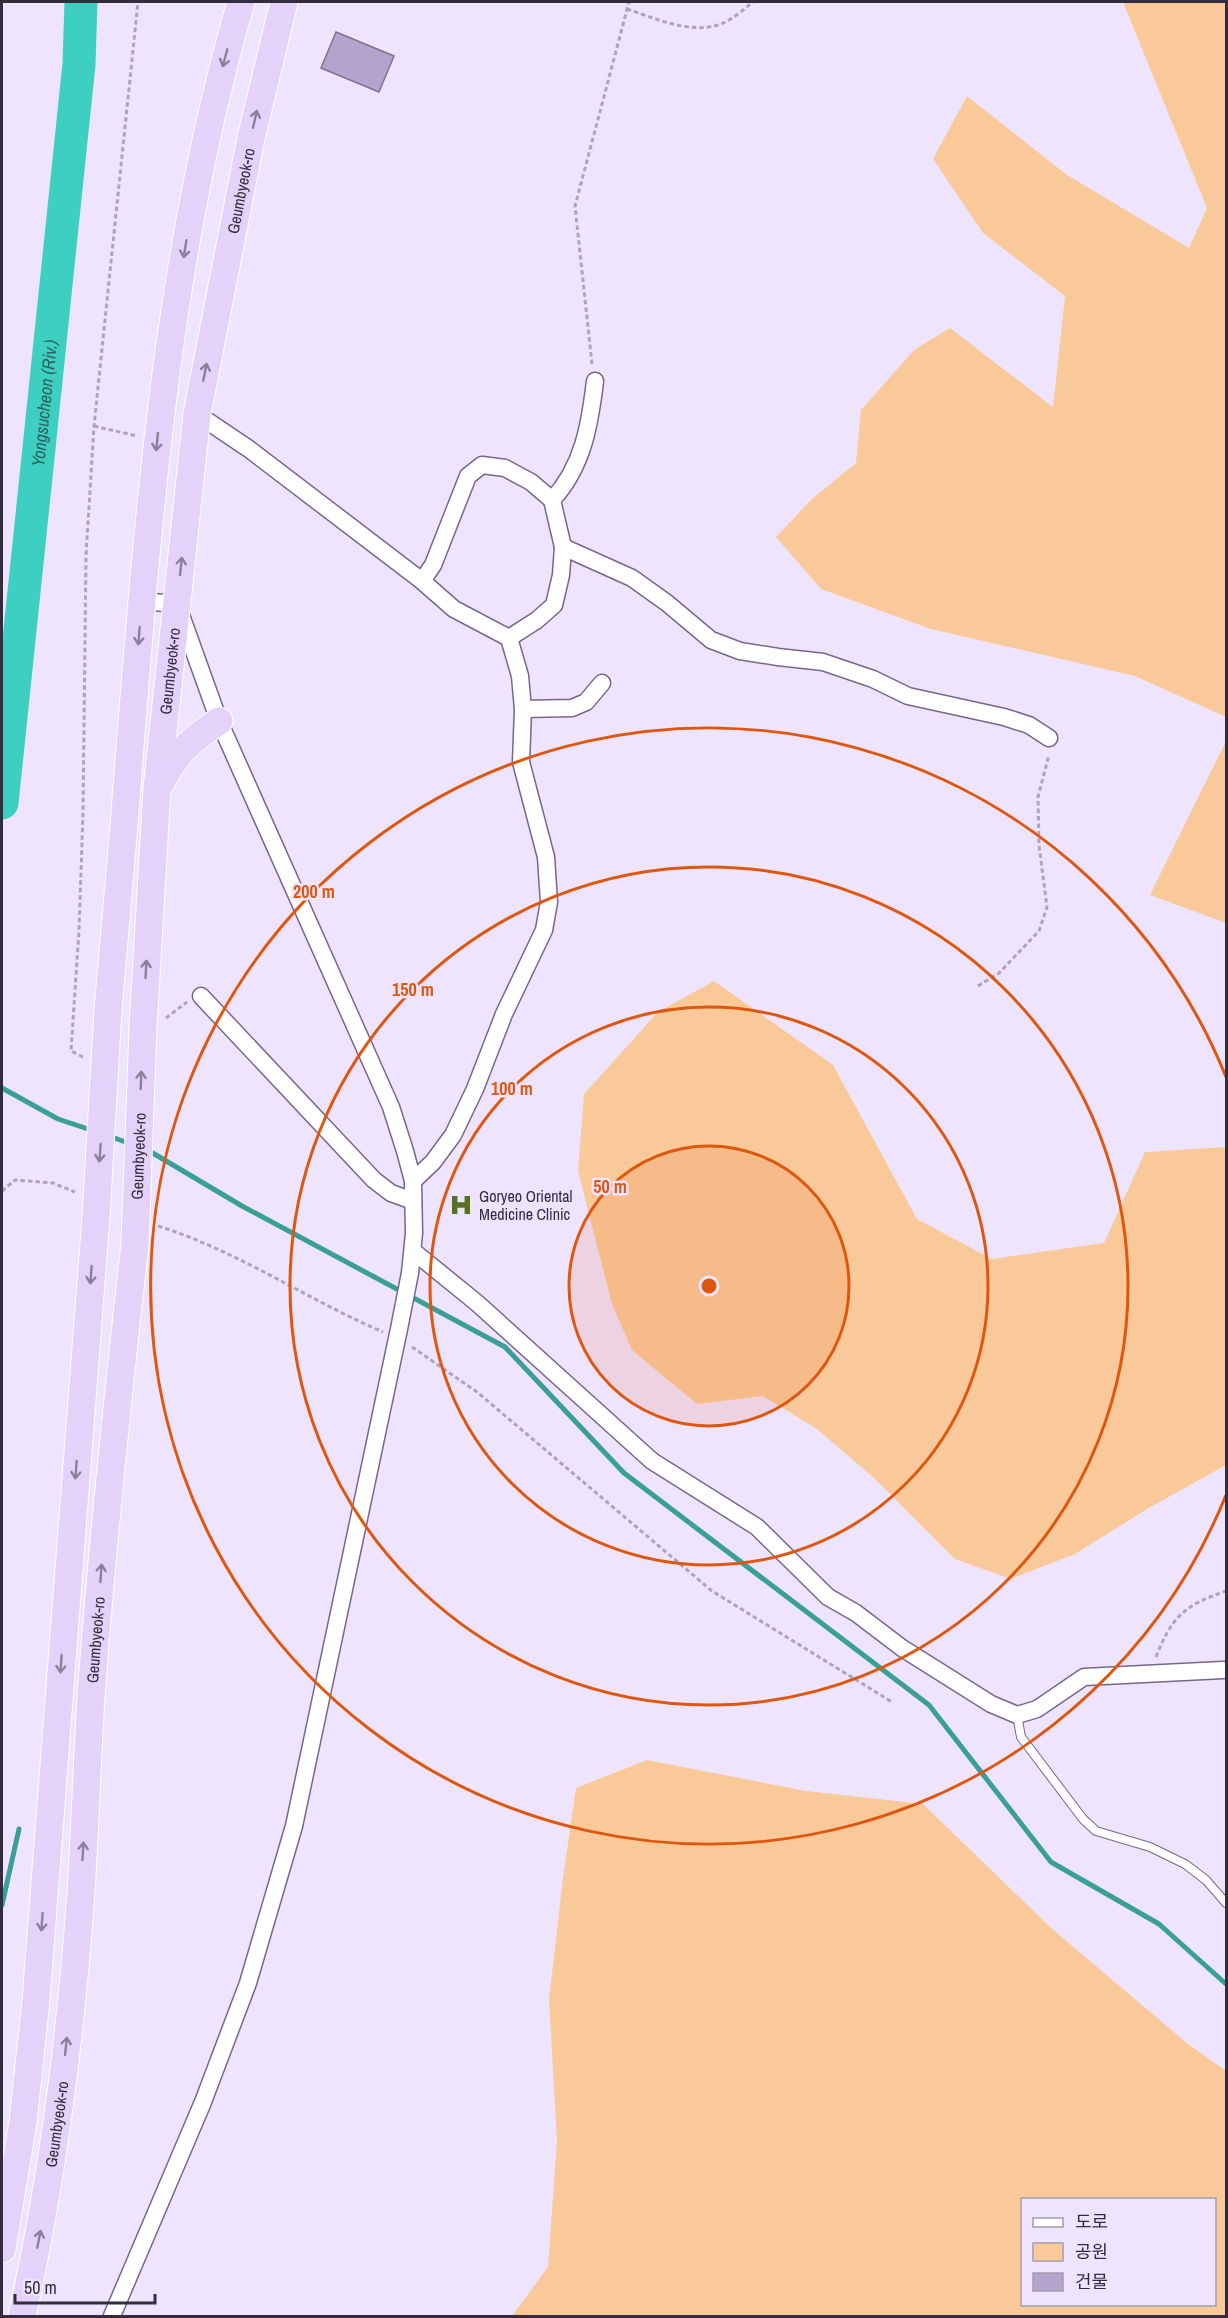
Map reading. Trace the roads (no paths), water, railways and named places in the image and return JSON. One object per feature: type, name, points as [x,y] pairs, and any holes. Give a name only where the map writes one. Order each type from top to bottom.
[{"type":"highway","name":"Geumbyeok-ro","points":[[2,2249],[23,2122],[36,2000],[89,1206],[108,1011],[141,601],[160,409],[186,238],[223,63],[241,2]]},
{"type":"highway","name":"Geumbyeok-ro","points":[[22,2316],[40,2236],[62,2077],[81,1894],[91,1699],[106,1502],[144,1234],[153,1026],[157,789],[197,414],[251,138],[284,2]]},
{"type":"highway","points":[[157,789],[173,760],[195,737],[219,721]]},
{"type":"street","points":[[552,500],[577,463],[591,419],[595,381]]},
{"type":"street","points":[[197,414],[249,449],[422,581],[454,609],[509,638],[519,676],[523,709],[521,762],[546,858],[549,902],[544,930],[504,1014],[475,1089],[453,1135],[433,1162],[413,1181]]},
{"type":"street","points":[[422,581],[433,564],[468,476],[482,465],[505,468],[531,482],[552,500],[564,547],[561,575],[554,605],[537,620],[509,638]]},
{"type":"street","points":[[564,547],[632,578],[667,603],[711,640],[740,651],[823,662],[873,679],[908,696],[1004,717],[1029,725],[1049,738]]},
{"type":"street","points":[[112,2316],[203,2102],[248,1983],[294,1826],[340,1619],[413,1251],[413,1181],[391,1107],[219,721],[177,604],[141,601]]},
{"type":"street","points":[[523,709],[572,708],[586,702],[602,683]]},
{"type":"street","points":[[201,996],[374,1180],[392,1193],[413,1201]]},
{"type":"street","points":[[413,1251],[477,1303],[652,1461],[757,1527],[828,1598],[856,1613],[902,1648],[991,1704],[1017,1715],[1037,1709],[1084,1677],[1223,1670]]},
{"type":"lane","points":[[1017,1715],[1021,1737],[1083,1819],[1096,1831],[1150,1847],[1185,1864],[1206,1881],[1227,1903]]},
{"type":"waterway","name":"Yongsucheon (Riv.)","points":[[2,803],[79,64],[81,2]]},
{"type":"waterway","points":[[2,1088],[58,1119],[94,1131]]},
{"type":"waterway","points":[[109,1136],[131,1144]]},
{"type":"waterway","points":[[146,1149],[242,1206],[505,1347],[624,1473],[929,1705],[1051,1862],[1159,1924],[1226,1984]]},
{"type":"waterway","points":[[2,1905],[19,1829]]},
{"type":"place","name":"Goryeo Oriental Medicine Clinic","points":[[461,1205]]}]
